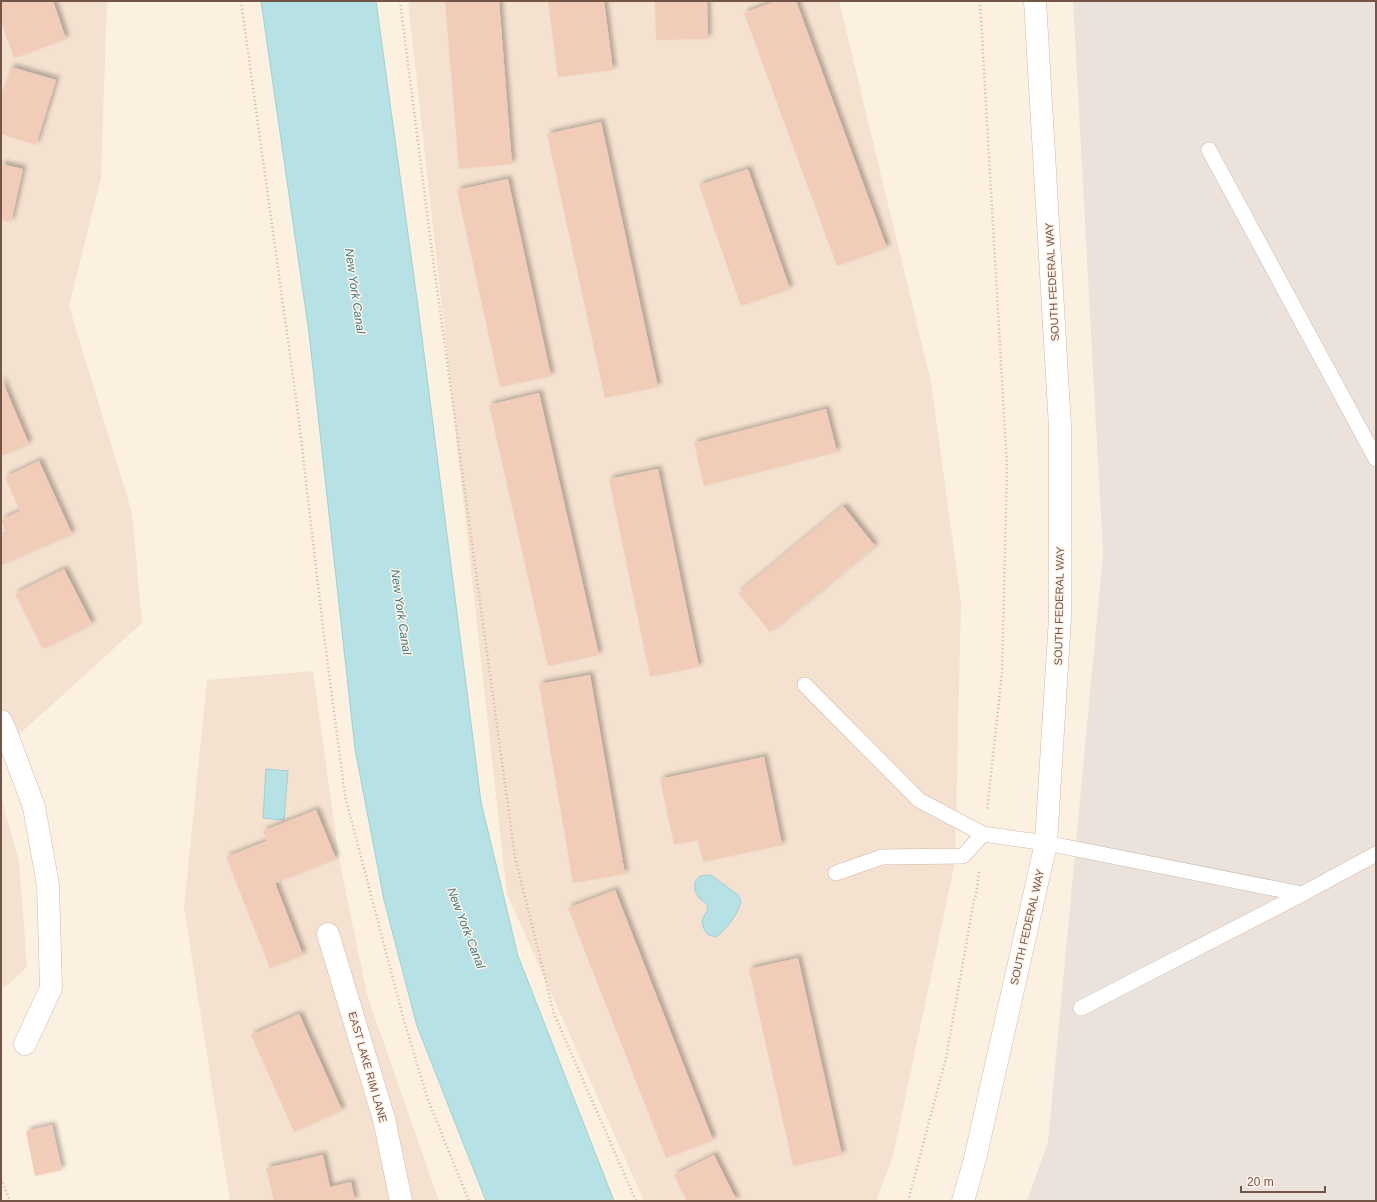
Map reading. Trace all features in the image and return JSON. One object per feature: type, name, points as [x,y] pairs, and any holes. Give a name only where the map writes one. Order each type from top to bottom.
[{"type":"main road","name":"SOUTH FEDERAL WAY","points":[[963,1201],[977,1152],[1046,843],[1060,618],[1060,427],[1035,1]]},
{"type":"main road","points":[[1,721],[34,807],[48,884],[51,988],[25,1044]]},
{"type":"main road","name":"EAST LAKE RIM LANE","points":[[328,934],[384,1119],[401,1201]]},
{"type":"lane","points":[[1209,150],[1376,459]]},
{"type":"lane","points":[[805,685],[919,800],[984,834],[1046,843],[1302,894]]},
{"type":"lane","points":[[836,873],[882,857],[963,856],[984,834]]},
{"type":"lane","points":[[1081,1008],[1302,894],[1376,854]]},
{"type":"path","points":[[241,1],[298,413],[324,636],[345,796],[403,1017],[428,1100],[468,1201]]},
{"type":"path","points":[[400,1],[432,252],[515,857],[554,1014],[636,1201]]},
{"type":"path","points":[[908,1201],[946,1058],[976,895],[991,781],[990,772],[1002,673],[1007,467],[980,1]]},
{"type":"path","points":[[1,1179],[10,1201]]},
{"type":"shaded area","points":[[1,1],[107,1],[101,178],[69,306],[132,513],[142,623],[1,751]]},
{"type":"shaded area","points":[[408,1],[840,1],[931,382],[961,602],[955,862],[893,1156],[876,1201],[644,1201],[507,894]]},
{"type":"shaded area","points":[[1073,1],[1376,1],[1376,1201],[1027,1201],[1048,1142],[1103,554]]},
{"type":"shaded area","points":[[313,671],[339,858],[367,995],[439,1201],[230,1201],[184,908],[207,680]]},
{"type":"shaded area","points":[[1,797],[19,861],[27,967],[8,985],[1,989]]},
{"type":"water","name":"New York Canal","points":[[261,1],[376,1],[419,314],[481,802],[518,956],[614,1201],[486,1201],[417,1026],[384,900],[355,749],[309,333]]},
{"type":"water","points":[[266,769],[288,771],[284,820],[263,818]]},
{"type":"water","points":[[711,875],[738,895],[741,901],[732,921],[716,937],[707,934],[703,927],[702,922],[708,910],[707,904],[699,898],[695,891],[695,882],[700,876]]},
{"type":"building","points":[[1,1],[53,1],[66,39],[14,58],[1,22]]},
{"type":"building","points":[[445,1],[499,1],[512,164],[459,169]]},
{"type":"building","points":[[548,1],[604,1],[613,70],[558,77]]},
{"type":"building","points":[[655,1],[707,1],[708,39],[656,40]]},
{"type":"building","points":[[776,1],[796,1],[887,248],[837,266],[744,13]]},
{"type":"building","points":[[11,67],[56,80],[36,145],[1,134],[1,93],[3,93]]},
{"type":"building","points":[[601,122],[658,387],[605,398],[547,134]]},
{"type":"building","points":[[1,164],[23,169],[11,222],[1,220]]},
{"type":"building","points":[[748,169],[790,289],[741,306],[699,185]]},
{"type":"building","points":[[508,179],[551,376],[500,387],[457,190]]},
{"type":"building","points":[[1,378],[29,444],[1,456]]},
{"type":"building","points":[[539,393],[599,655],[548,666],[489,405]]},
{"type":"building","points":[[826,409],[837,452],[704,486],[694,443]]},
{"type":"building","points":[[39,461],[72,534],[2,565],[1,536],[7,534],[1,520],[20,511],[5,477]]},
{"type":"building","points":[[658,469],[699,667],[650,677],[609,479]]},
{"type":"building","points":[[843,506],[875,546],[770,632],[738,593]]},
{"type":"building","points":[[64,569],[92,624],[43,649],[15,594]]},
{"type":"building","points":[[590,675],[625,874],[573,883],[539,684]]},
{"type":"building","points":[[764,757],[782,845],[703,862],[698,840],[674,845],[660,779]]},
{"type":"building","points":[[316,810],[336,859],[275,883],[303,955],[270,968],[226,857],[267,841],[263,831]]},
{"type":"building","points":[[615,890],[713,1140],[666,1158],[568,908]]},
{"type":"building","points":[[798,958],[842,1155],[793,1166],[749,969]]},
{"type":"building","points":[[299,1014],[342,1110],[294,1132],[251,1035]]},
{"type":"building","points":[[52,1125],[62,1170],[35,1176],[26,1131]]},
{"type":"building","points":[[323,1155],[330,1187],[351,1182],[355,1201],[274,1201],[266,1168]]},
{"type":"building","points":[[714,1155],[737,1201],[687,1201],[674,1175]]}]
